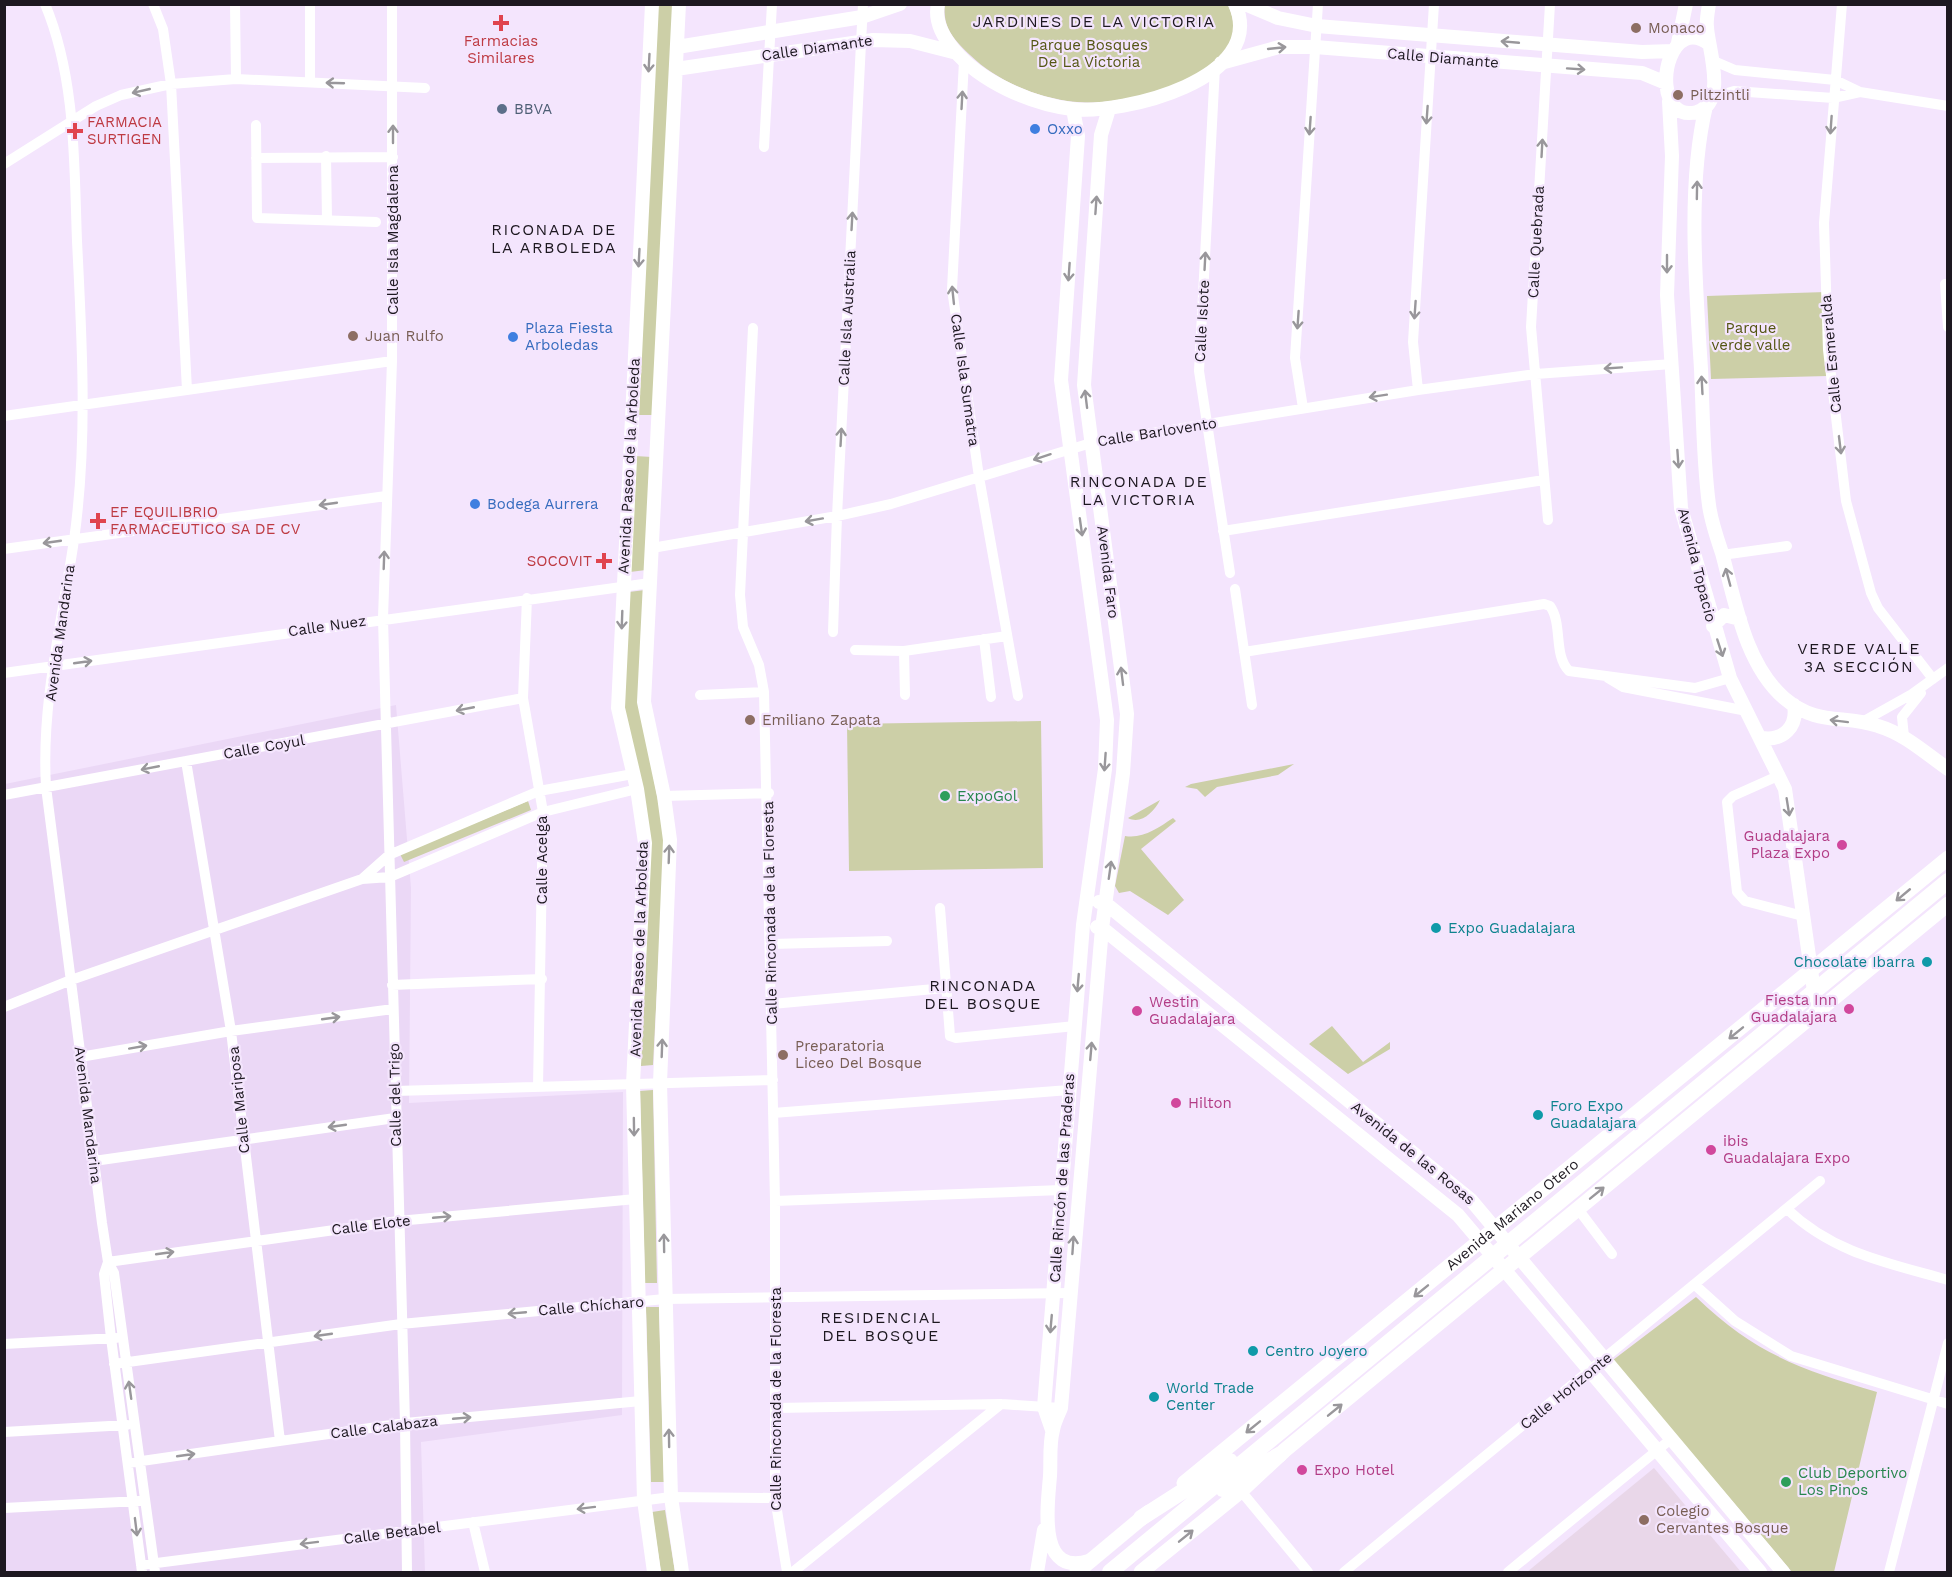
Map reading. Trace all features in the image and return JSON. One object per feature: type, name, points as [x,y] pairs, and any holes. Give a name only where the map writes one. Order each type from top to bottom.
[{"type":"main road","name":"Avenida Mariano Otero","points":[[1077,1572],[1947,858]]},
{"type":"main road","name":"Avenida Mariano Otero","points":[[1110,1572],[1947,881]]},
{"type":"main road","points":[[1141,1572],[1241,1491],[1279,1455],[1947,904]]},
{"type":"main road","points":[[1142,1518],[1294,1420]]},
{"type":"main road","points":[[1176,1517],[1279,1455]]},
{"type":"street","name":"Avenida Mandarina","points":[[45,4],[57,33],[72,119],[85,404],[74,539],[51,666],[44,764],[108,1262],[104,1274],[116,1337],[127,1362],[154,1568]]},
{"type":"street","points":[[153,4],[163,28],[171,84],[187,390]]},
{"type":"street","points":[[235,4],[236,79]]},
{"type":"street","points":[[310,4],[310,82]]},
{"type":"street","name":"Calle Isla Magdalena","points":[[383,618],[392,361],[392,4]]},
{"type":"street","name":"Avenida Paseo de la Arboleda","points":[[652,4],[618,708],[637,789],[645,843],[633,1084],[644,1500],[654,1572]]},
{"type":"street","name":"Avenida Paseo de la Arboleda","points":[[679,4],[644,702],[664,796],[670,840],[660,1083],[671,1497],[682,1572]]},
{"type":"street","points":[[764,147],[772,4]]},
{"type":"street","name":"Calle Diamante","points":[[677,47],[770,32],[900,4]]},
{"type":"street","points":[[938,4],[942,32],[960,57],[1015,92],[1073,109],[1109,109],[1145,102],[1172,93],[1218,65],[1231,51],[1240,34],[1240,21],[1235,4]]},
{"type":"street","name":"Calle Diamante","points":[[1245,4],[1278,18],[1317,26],[1642,52],[1675,47]]},
{"type":"street","points":[[1303,408],[1295,358],[1318,4]]},
{"type":"street","points":[[1418,390],[1413,342],[1434,4]]},
{"type":"street","name":"Calle Quebrada","points":[[1548,520],[1532,327],[1550,4]]},
{"type":"street","points":[[1686,4],[1667,70],[1666,83],[1669,101],[1684,113],[1696,112],[1708,102],[1734,91],[1833,98],[1860,92]]},
{"type":"street","points":[[1708,102],[1714,85],[1714,61],[1707,26],[1709,4]]},
{"type":"street","name":"Calle Esmeralda","points":[[1842,4],[1824,234],[1828,350],[1846,501],[1870,593],[1878,608],[1934,679]]},
{"type":"street","name":"Calle Isla Australia","points":[[833,632],[863,11]]},
{"type":"street","points":[[1675,47],[1686,37],[1695,36],[1709,44]]},
{"type":"street","name":"Calle Diamante","points":[[676,69],[861,41],[910,41],[960,57]]},
{"type":"street","name":"Calle Diamante","points":[[1218,65],[1279,47],[1315,47],[1642,73],[1666,83]]},
{"type":"street","name":"Calle Isla Sumatra","points":[[960,57],[952,289],[979,477],[1018,696]]},
{"type":"street","points":[[1714,61],[1736,70],[1835,80],[1860,92],[1947,106]]},
{"type":"street","name":"Calle Islote","points":[[1218,65],[1199,371],[1230,573]]},
{"type":"street","points":[[4,164],[72,119],[121,95],[171,84],[236,79],[425,88]]},
{"type":"street","name":"Avenida Topacio","points":[[1669,101],[1672,156],[1667,261],[1681,508],[1713,626],[1730,678],[1780,775],[1788,806],[1816,1012]]},
{"type":"street","name":"Avenida Topacio","points":[[1708,102],[1697,156],[1696,292],[1709,507],[1740,619],[1757,661],[1774,686],[1794,705],[1825,719],[1862,722],[1904,737],[1947,769]]},
{"type":"street","name":"Avenida Faro","points":[[1073,109],[1078,136],[1062,380],[1107,720],[1105,769],[1083,925]]},
{"type":"street","name":"Avenida Faro","points":[[1102,928],[1123,773],[1127,714],[1084,374],[1101,135],[1109,109]]},
{"type":"street","points":[[256,125],[257,218],[376,222]]},
{"type":"street","points":[[326,156],[327,220]]},
{"type":"street","points":[[256,158],[393,157]]},
{"type":"street","points":[[1945,284],[1947,327]]},
{"type":"street","name":"Calle Rinconada de la Floresta","points":[[753,328],[740,595],[743,627],[759,666],[765,692],[775,1201],[775,1497],[787,1572]]},
{"type":"street","points":[[4,416],[392,361]]},
{"type":"street","name":"Calle Barlovento","points":[[652,548],[837,516],[891,504],[1091,442],[1418,390],[1536,374],[1672,364]]},
{"type":"street","points":[[1223,531],[1544,480]]},
{"type":"street","points":[[4,549],[386,496]]},
{"type":"street","points":[[1722,555],[1787,546]]},
{"type":"street","name":"Calle Nuez","points":[[4,673],[383,618],[650,583]]},
{"type":"street","points":[[1235,589],[1252,705]]},
{"type":"street","name":"Calle Acelga","points":[[527,598],[523,698],[543,812],[542,979],[538,1087]]},
{"type":"street","points":[[1244,652],[1544,604],[1550,606],[1554,613],[1566,669],[1608,678],[1623,687],[1747,711]]},
{"type":"street","points":[[1713,626],[1724,615],[1740,619]]},
{"type":"street","name":"Calle del Trigo","points":[[383,618],[407,1572]]},
{"type":"street","points":[[855,650],[904,651],[1007,636]]},
{"type":"street","points":[[984,639],[991,698]]},
{"type":"street","points":[[904,651],[905,695]]},
{"type":"street","points":[[1862,722],[1934,679],[1947,668]]},
{"type":"street","points":[[1608,678],[1623,676],[1695,688],[1730,678]]},
{"type":"street","points":[[1904,737],[1902,717],[1934,679]]},
{"type":"street","points":[[700,695],[765,692]]},
{"type":"street","name":"Calle Coyul","points":[[4,795],[523,698]]},
{"type":"street","points":[[1762,738],[1776,738],[1788,731],[1795,719],[1794,705]]},
{"type":"street","name":"Calle Mariposa","points":[[186,761],[231,1031],[280,1441]]},
{"type":"street","points":[[362,879],[389,855],[539,791],[633,774]]},
{"type":"street","points":[[1780,775],[1733,796],[1727,802],[1737,892],[1745,902],[1803,916]]},
{"type":"street","points":[[4,1007],[71,980],[362,879],[390,878],[543,812],[637,789]]},
{"type":"street","points":[[664,796],[768,793]]},
{"type":"street","points":[[1085,901],[1105,903]]},
{"type":"street","name":"Avenida de las Rosas","points":[[1105,903],[1471,1200],[1783,1572]]},
{"type":"street","points":[[940,908],[950,1036],[956,1038],[1075,1026]]},
{"type":"street","points":[[1083,925],[1102,928]]},
{"type":"street","name":"Calle Rincón de las Praderas","points":[[1053,1430],[1044,1407],[1083,925]]},
{"type":"street","name":"Avenida de las Rosas","points":[[1102,928],[1458,1215],[1506,1268],[1760,1572]]},
{"type":"street","name":"Calle Rincón de las Praderas","points":[[1036,1572],[1047,1520],[1053,1430],[1061,1408],[1102,928]]},
{"type":"street","points":[[771,944],[886,942]]},
{"type":"street","points":[[1147,965],[1174,975],[1194,976]]},
{"type":"street","points":[[393,985],[542,979]]},
{"type":"street","points":[[772,1004],[945,988]]},
{"type":"street","points":[[80,1057],[231,1031],[393,1009]]},
{"type":"street","points":[[395,1091],[773,1080]]},
{"type":"street","points":[[773,1113],[1069,1090]]},
{"type":"street","points":[[94,1161],[395,1118]]},
{"type":"street","name":"Calle Horizonte","points":[[1344,1572],[1820,1181]]},
{"type":"street","points":[[775,1201],[1061,1190]]},
{"type":"street","name":"Calle Elote","points":[[108,1262],[398,1221],[636,1199]]},
{"type":"street","points":[[1578,1209],[1612,1254]]},
{"type":"street","points":[[1787,1209],[1814,1232],[1851,1251],[1947,1280]]},
{"type":"street","points":[[1695,1285],[1735,1321],[1773,1347],[1814,1364],[1947,1404]]},
{"type":"street","name":"Calle Chícharo","points":[[114,1364],[401,1324],[665,1299],[1070,1293]]},
{"type":"street","name":"Avenida Mandarina","points":[[116,1337],[114,1364],[141,1569]]},
{"type":"street","points":[[4,1344],[116,1337]]},
{"type":"street","points":[[1889,1572],[1947,1344]]},
{"type":"street","name":"Calle Calabaza","points":[[128,1463],[405,1423],[641,1401]]},
{"type":"street","points":[[793,1572],[1001,1404]]},
{"type":"street","points":[[776,1408],[1001,1404],[1061,1408]]},
{"type":"street","points":[[4,1432],[135,1425]]},
{"type":"street","points":[[1508,1572],[1671,1439]]},
{"type":"street","points":[[1241,1491],[1308,1572]]},
{"type":"street","name":"Calle Betabel","points":[[141,1569],[644,1500],[671,1497],[775,1497]]},
{"type":"street","points":[[4,1508],[145,1501]]},
{"type":"street","name":"Calle Rincón de las Praderas","points":[[1047,1520],[1050,1547],[1058,1560],[1070,1565],[1094,1559]]},
{"type":"street","points":[[473,1522],[485,1572]]},
{"type":"shaded area","points":[[396,705],[411,888],[409,1103],[623,1092],[622,1415],[421,1442],[425,1572],[5,1572],[5,784]]},
{"type":"shaded area","name":"Colegio Cervantes Bosque","points":[[1654,1468],[1741,1572],[1527,1572]]},
{"type":"green space","name":"Parque Bosques De La Victoria","points":[[945,4],[1228,5],[1233,29],[1226,50],[1208,67],[1183,81],[1155,92],[1126,99],[1077,102],[1048,97],[1019,87],[981,65],[950,32],[945,20]]},
{"type":"green space","points":[[657,5],[673,5],[653,415],[637,415]]},
{"type":"green space","name":"Parque verde valle","points":[[1826,292],[1828,376],[1711,379],[1707,296]]},
{"type":"green space","points":[[635,456],[652,457],[646,570],[630,572]]},
{"type":"green space","points":[[645,590],[639,703],[665,836],[653,1065],[641,1066],[649,829],[623,705],[629,592]]},
{"type":"green space","name":"ExpoGol","points":[[1041,721],[1043,868],[849,871],[847,724]]},
{"type":"green space","points":[[1294,764],[1278,775],[1217,787],[1205,797],[1197,789],[1185,787],[1191,784]]},
{"type":"green space","points":[[1160,800],[1154,809],[1142,819],[1128,818]]},
{"type":"green space","points":[[528,801],[531,810],[404,862],[400,854]]},
{"type":"green space","points":[[1173,818],[1176,821],[1141,849],[1184,900],[1168,915],[1130,891],[1119,893],[1115,886],[1125,836],[1144,834]]},
{"type":"green space","points":[[1332,1026],[1363,1062],[1390,1042],[1390,1049],[1348,1074],[1309,1044]]},
{"type":"green space","points":[[653,1090],[657,1283],[645,1283],[640,1091]]},
{"type":"green space","name":"Club Deportivo Los Pinos","points":[[1696,1297],[1738,1333],[1759,1346],[1801,1367],[1877,1392],[1834,1572],[1792,1572],[1613,1360]]},
{"type":"green space","points":[[646,1307],[659,1307],[664,1482],[651,1482]]},
{"type":"green space","points":[[665,1510],[675,1572],[661,1572],[652,1512]]},
{"type":"place","name":"Farmacias Similares","points":[[501,23]]},
{"type":"place","name":"Monaco","points":[[1636,28]]},
{"type":"place","name":"Piltzintli","points":[[1678,95]]},
{"type":"place","name":"BBVA","points":[[502,109]]},
{"type":"place","name":"Oxxo","points":[[1035,129]]},
{"type":"place","name":"FARMACIA SURTIGEN","points":[[75,131]]},
{"type":"place","name":"Juan Rulfo","points":[[353,336]]},
{"type":"place","name":"Plaza Fiesta Arboledas","points":[[513,337]]},
{"type":"place","name":"Bodega Aurrera","points":[[475,504]]},
{"type":"place","name":"EF EQUILIBRIO FARMACEUTICO SA DE CV","points":[[98,521]]},
{"type":"place","name":"SOCOVIT","points":[[604,561]]},
{"type":"place","name":"Emiliano Zapata","points":[[750,720]]},
{"type":"place","name":"ExpoGol","points":[[945,796]]},
{"type":"place","name":"Guadalajara Plaza Expo","points":[[1842,845]]},
{"type":"place","name":"Expo Guadalajara","points":[[1436,928]]},
{"type":"place","name":"Chocolate Ibarra","points":[[1927,962]]},
{"type":"place","name":"Fiesta Inn Guadalajara","points":[[1849,1009]]},
{"type":"place","name":"Westin Guadalajara","points":[[1137,1011]]},
{"type":"place","name":"Preparatoria Liceo Del Bosque","points":[[783,1055]]},
{"type":"place","name":"Hilton","points":[[1176,1103]]},
{"type":"place","name":"Foro Expo Guadalajara","points":[[1538,1115]]},
{"type":"place","name":"ibis Guadalajara Expo","points":[[1711,1150]]},
{"type":"place","name":"Centro Joyero","points":[[1253,1351]]},
{"type":"place","name":"World Trade Center","points":[[1154,1397]]},
{"type":"place","name":"Expo Hotel","points":[[1302,1470]]},
{"type":"place","name":"Club Deportivo Los Pinos","points":[[1786,1482]]},
{"type":"place","name":"Colegio Cervantes Bosque","points":[[1644,1520]]},
{"type":"district","name":"JARDINES DE LA VICTORIA","points":[[1094,21]]},
{"type":"district","name":"RICONADA DE LA ARBOLEDA","points":[[554,238]]},
{"type":"district","name":"RINCONADA DE LA VICTORIA","points":[[1139,490]]},
{"type":"district","name":"VERDE VALLE 3A SECCIÓN","points":[[1859,657]]},
{"type":"district","name":"RINCONADA DEL BOSQUE","points":[[983,994]]},
{"type":"district","name":"RESIDENCIAL DEL BOSQUE","points":[[881,1326]]}]
